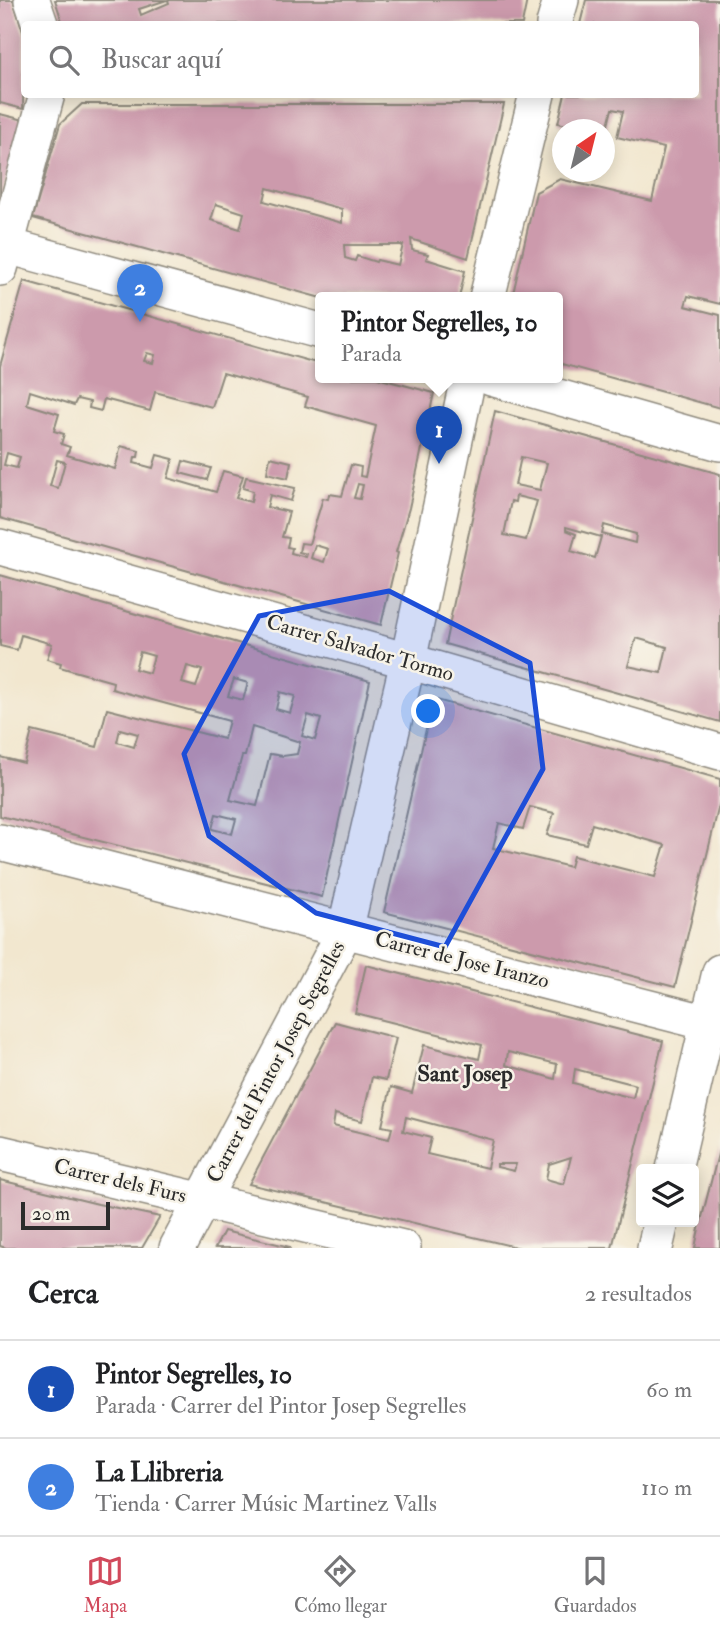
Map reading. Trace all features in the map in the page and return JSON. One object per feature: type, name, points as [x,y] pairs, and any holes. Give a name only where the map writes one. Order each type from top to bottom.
[{"type":"street","points":[[32,0],[39,21]]},
{"type":"street","points":[[555,21],[561,0]]},
{"type":"street","points":[[46,98],[2,253],[315,330]]},
{"type":"street","points":[[489,292],[536,98]]},
{"type":"street","name":"Carrer del Pintor Josep Segrelles","points":[[177,1248],[345,931],[408,661],[467,383]]},
{"type":"street","points":[[509,383],[720,443]]},
{"type":"street","name":"Carrer Salvador Tormo","points":[[0,547],[720,752]]},
{"type":"street","name":"Carrer de Jose Iranzo","points":[[0,842],[714,1024]]},
{"type":"street","points":[[675,1164],[714,1024],[720,972]]},
{"type":"street","name":"Carrer dels Furs","points":[[0,1153],[404,1248]]},
{"type":"street","points":[[655,1248],[660,1227]]},
{"type":"highlighted area","points":[[389,591],[530,663],[543,769],[445,947],[316,913],[209,836],[184,754],[259,616]]},
{"type":"building","points":[[0,0],[13,0],[21,25],[23,109],[0,103]]},
{"type":"building","points":[[55,0],[167,0],[139,9],[141,15],[169,3],[168,0],[527,0],[523,21],[62,21]]},
{"type":"building","points":[[586,0],[720,0],[720,304],[688,296],[685,306],[720,315],[720,408],[563,364],[563,292],[513,292],[536,192],[554,182],[573,182],[652,201],[664,148],[617,137],[623,111],[612,109],[610,119],[559,119],[564,98],[699,98],[699,21],[581,21]]},
{"type":"building","points":[[82,104],[504,104],[468,258],[411,239],[412,250],[428,254],[426,259],[465,271],[460,292],[315,292],[315,296],[33,218],[60,124]],"holes":[[[267,188],[342,209],[342,223],[264,201]],[[216,204],[244,213],[240,229],[211,220]],[[344,245],[403,245],[398,265],[357,256],[355,261],[345,258]]]},
{"type":"building","points":[[0,114],[24,120],[1,197],[0,197]]},
{"type":"building","points":[[24,281],[315,363],[315,383],[396,383],[434,393],[381,625],[0,518],[0,366]],"holes":[[[147,353],[155,355],[153,363],[144,361]],[[223,373],[308,397],[305,406],[376,426],[365,477],[360,476],[361,467],[351,465],[342,496],[329,494],[328,499],[323,498],[309,544],[301,543],[299,552],[307,554],[306,557],[291,553],[292,548],[287,547],[289,538],[282,537],[289,512],[267,507],[270,495],[291,501],[295,488],[246,477],[243,488],[253,491],[251,502],[236,498],[243,476],[223,471],[216,492],[168,478],[173,459],[157,455],[153,468],[134,463],[139,451],[121,446],[115,469],[67,455],[70,447],[61,444],[64,434],[54,431],[59,414],[27,404],[30,391],[74,405],[77,399],[90,402],[89,408],[101,411],[104,399],[150,411],[155,392],[212,407]],[[7,453],[20,457],[17,468],[4,465]],[[57,460],[65,462],[58,488],[50,486]],[[358,484],[363,485],[360,499],[354,498]],[[315,545],[328,549],[324,562],[311,558]]]},
{"type":"building","points":[[495,411],[720,474],[720,722],[445,644]],"holes":[[[521,457],[547,463],[540,490],[515,485]],[[516,496],[537,501],[526,540],[504,535],[511,501],[515,502]],[[604,525],[636,534],[635,543],[602,534]],[[566,527],[601,537],[595,558],[571,551],[576,534],[566,530]],[[636,638],[667,647],[661,673],[628,666]]]},
{"type":"building","points":[[270,457],[291,462],[288,478],[267,473]]},
{"type":"building","points":[[183,461],[211,468],[207,480],[180,473]]},
{"type":"building","points":[[0,575],[370,681],[322,897],[0,816],[0,757],[24,763],[32,731],[97,747],[107,709],[224,739],[229,721],[112,689],[113,682],[60,667],[61,663],[47,659],[52,644],[21,635],[17,650],[0,646]],"holes":[[[140,652],[154,656],[149,673],[135,669]],[[187,666],[202,670],[196,687],[182,683]],[[234,679],[248,683],[243,700],[228,696]],[[280,692],[295,696],[290,713],[276,709]],[[308,715],[321,719],[315,740],[302,736]],[[252,727],[300,742],[297,754],[270,754],[257,806],[230,800],[242,756],[245,756]],[[120,729],[138,734],[134,747],[117,742]],[[216,814],[236,819],[232,834],[212,829]]]},
{"type":"building","points":[[433,699],[720,779],[720,801],[675,987],[384,912]],"holes":[[[530,807],[554,813],[547,835],[586,844],[592,824],[665,845],[655,877],[573,856],[570,867],[493,848],[499,823],[523,829]]]},
{"type":"building","points":[[366,965],[663,1041],[612,1248],[520,1248],[249,1184],[335,1022],[396,1038],[386,1080],[372,1077],[362,1121],[335,1114],[333,1126],[389,1139],[392,1128],[382,1126],[391,1087],[412,1093],[424,1045],[479,1059],[482,1045],[355,1013]],"holes":[[[508,1052],[557,1064],[555,1079],[506,1065]],[[575,1069],[636,1085],[633,1098],[573,1083]],[[406,1117],[493,1140],[487,1168],[427,1154],[431,1138],[403,1131]],[[571,1157],[564,1184],[546,1179],[549,1164]],[[497,1164],[516,1164],[514,1171],[497,1167]]]},
{"type":"building","points":[[719,1150],[720,1248],[695,1248],[698,1233]]},
{"type":"building","points":[[0,1180],[160,1217],[142,1248],[6,1248],[0,1246]]},
{"type":"building","points":[[224,1231],[290,1247],[290,1248],[215,1248]]},
{"type":"place","name":"La Llibreria","points":[[140,322]]},
{"type":"place","name":"Pintor Segrelles, 10","points":[[439,464]]},
{"type":"district","name":"Sant Josep","points":[[465,1073]]}]
